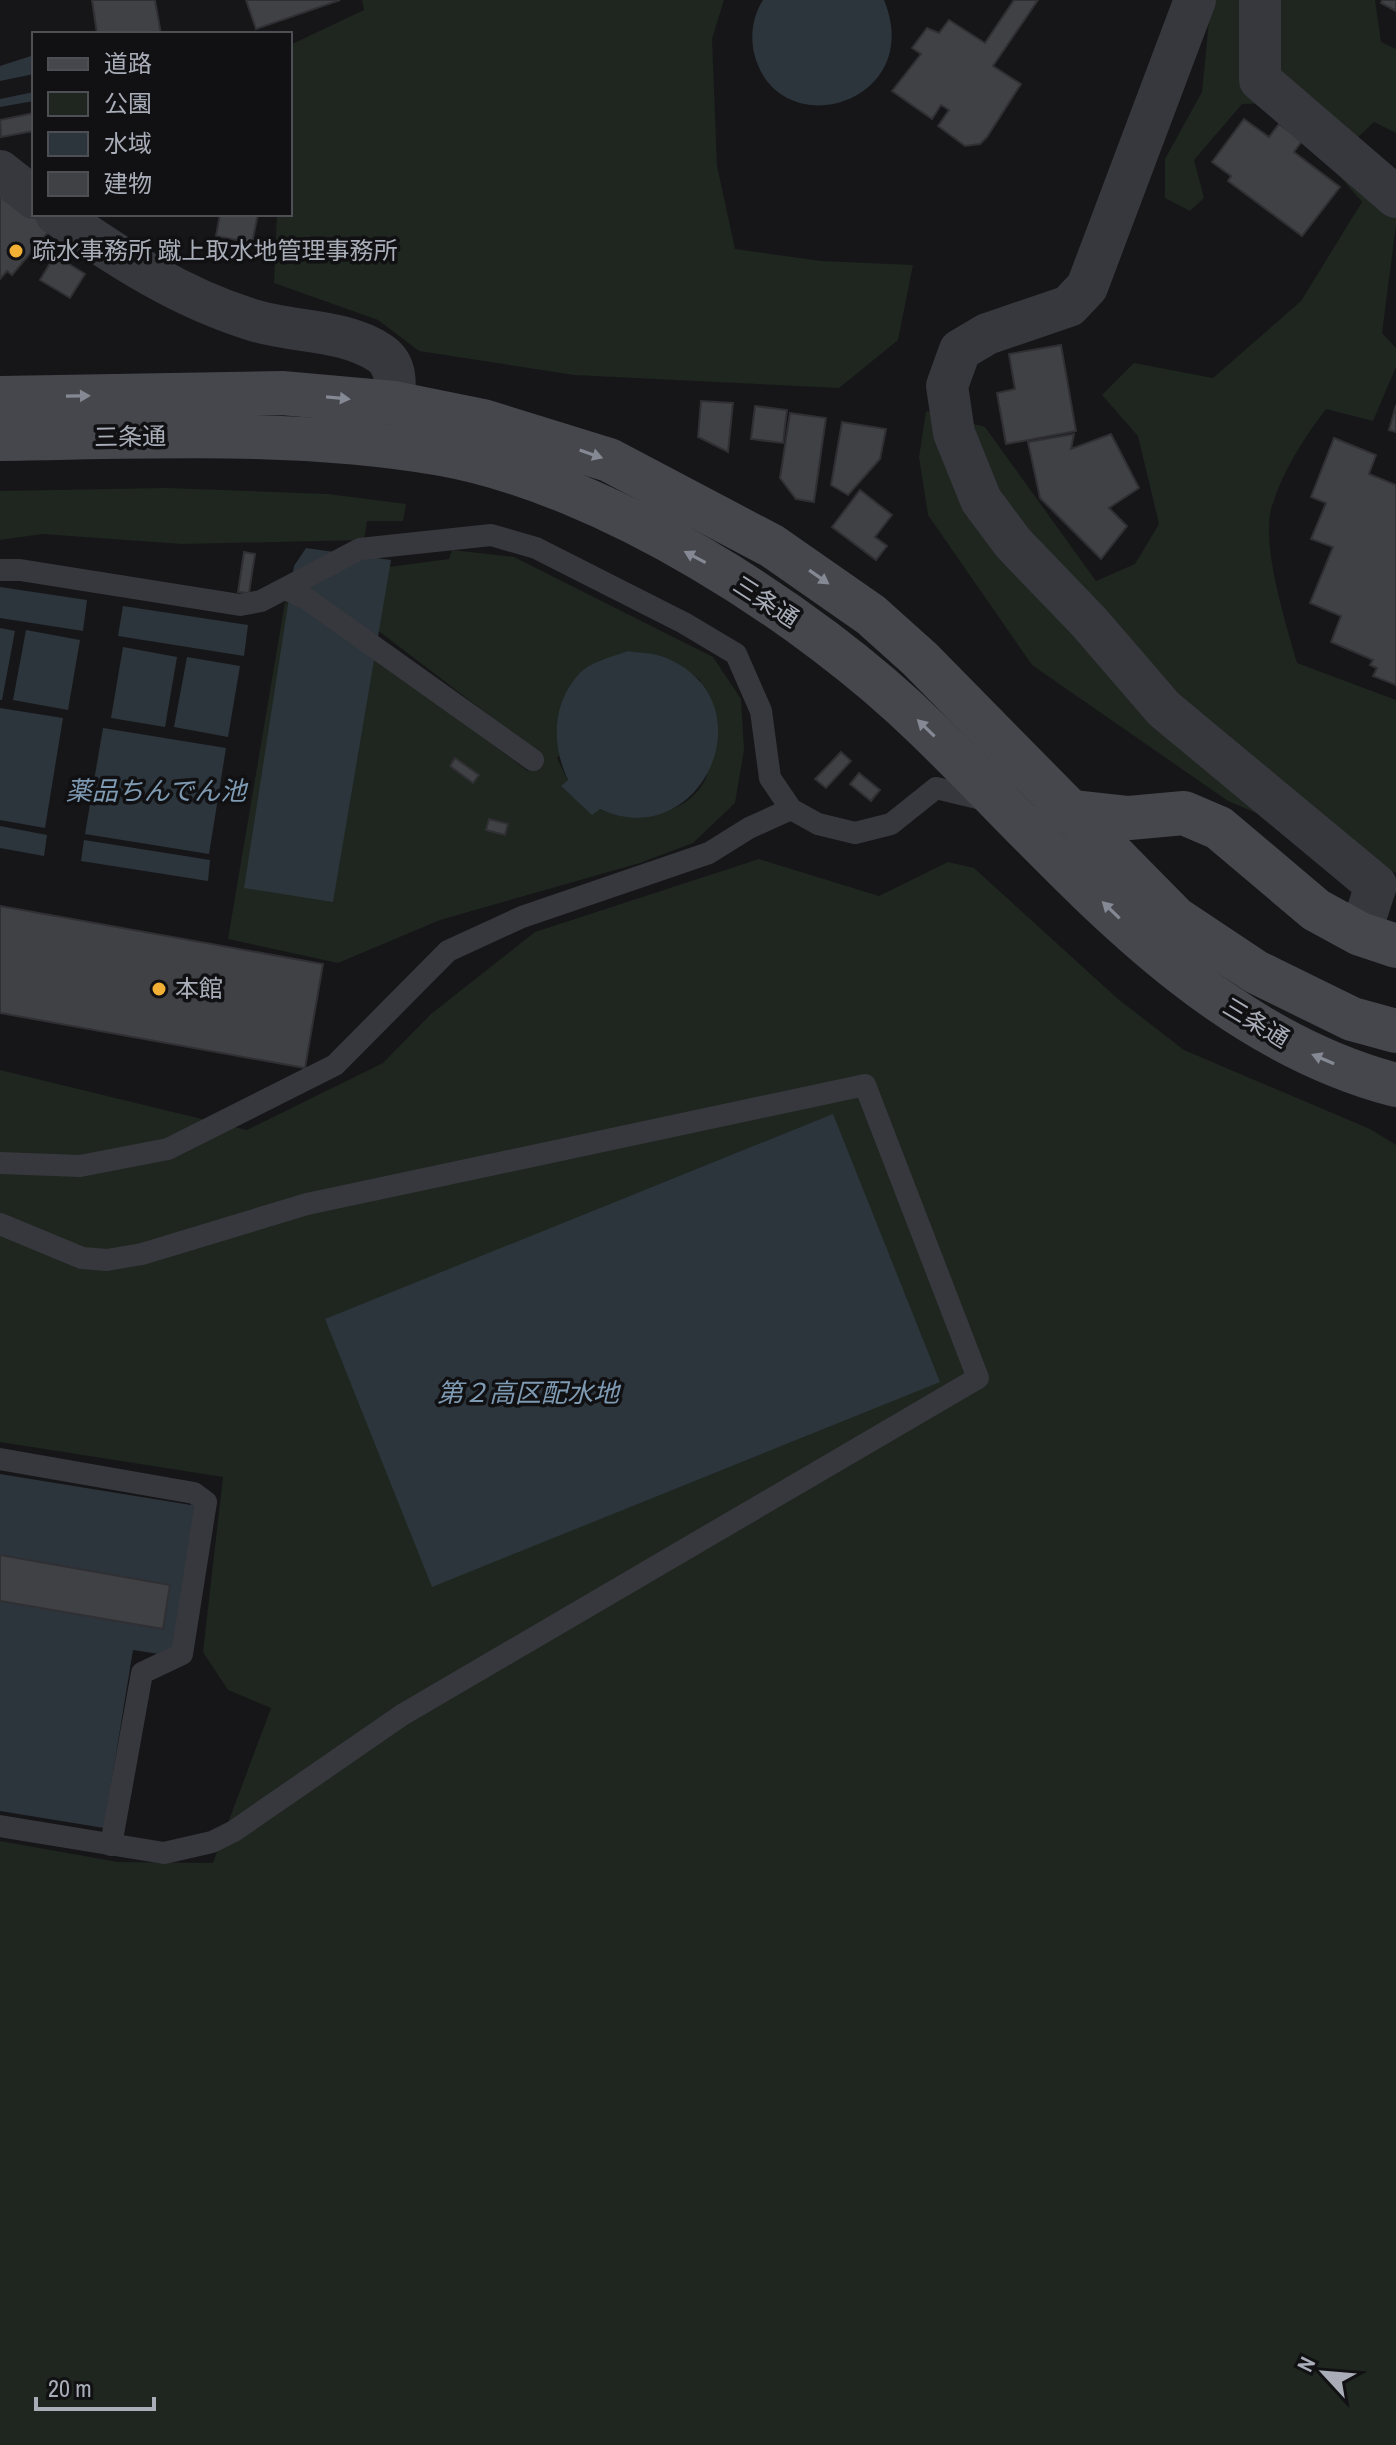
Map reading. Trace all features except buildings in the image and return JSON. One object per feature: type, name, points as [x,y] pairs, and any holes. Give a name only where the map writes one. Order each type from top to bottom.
[{"type":"main road","name":"三条通","points":[[0,398],[268,393],[394,403],[483,421],[609,460],[772,546],[871,615],[920,659],[1066,811],[1175,918],[1256,972],[1352,1019],[1396,1031]]},
{"type":"main road","name":"三条通","points":[[0,439],[287,436],[446,455],[541,481],[702,560],[795,619],[925,727],[999,803],[1130,928],[1211,995],[1278,1040],[1366,1077],[1396,1085]]},
{"type":"main road","points":[[999,803],[1129,818],[1184,813],[1219,828],[1316,910],[1378,940]]},
{"type":"street","points":[[1195,0],[1087,287],[1069,306],[987,334],[960,350],[947,386],[954,433],[981,500],[1013,543],[1089,622],[1164,709],[1376,885],[1378,940]]},
{"type":"street","points":[[1260,0],[1260,80],[1396,197]]},
{"type":"street","points":[[0,171],[32,196]]},
{"type":"street","points":[[59,216],[126,262],[191,296],[257,322],[358,342],[384,355],[394,370],[394,403]]},
{"type":"lane","points":[[0,570],[20,570],[240,605],[261,601],[360,549],[491,535],[536,548],[684,623],[736,654],[761,711],[770,778],[791,809],[818,824],[855,833],[891,824],[936,788],[999,803]]},
{"type":"lane","points":[[285,589],[307,599],[533,760]]},
{"type":"lane","points":[[0,1163],[80,1166],[168,1149],[335,1065],[448,951],[522,917],[709,853],[749,828],[791,809]]},
{"type":"lane","points":[[0,1224],[82,1258],[107,1260],[142,1254],[307,1204],[865,1085],[978,1378],[402,1715],[234,1831],[212,1842],[164,1853],[0,1826]]},
{"type":"lane","points":[[0,1459],[194,1493],[206,1502],[182,1654],[142,1673],[111,1845]]},
{"type":"green space","points":[[362,0],[724,0],[712,39],[717,166],[735,249],[821,261],[913,265],[898,340],[839,388],[574,375],[419,351],[378,320],[274,283],[277,216],[292,216],[292,44],[364,10]]},
{"type":"green space","points":[[1188,0],[1375,0],[1381,42],[1396,49],[1396,133],[1374,122],[1354,141],[1396,174],[1396,225],[1382,333],[1396,348],[1396,367],[1373,421],[1326,409],[1288,467],[1272,506],[1269,541],[1281,606],[1297,663],[1396,700],[1396,873],[1228,801],[1032,665],[928,515],[919,457],[926,411],[985,427],[1096,581],[1135,564],[1159,524],[1138,436],[1102,395],[1134,363],[1213,378],[1301,301],[1362,202],[1323,157],[1317,102],[1242,104],[1194,160],[1204,198],[1190,211],[1165,198],[1165,159],[1202,92],[1209,21]]},
{"type":"green space","points":[[166,488],[328,494],[406,504],[403,521],[367,521],[364,540],[182,544],[42,534],[0,540],[0,491]]},
{"type":"green space","points":[[452,550],[514,557],[713,657],[741,699],[744,750],[735,803],[693,843],[640,863],[440,920],[338,963],[228,939],[285,602],[333,625],[528,771],[541,755],[325,590],[373,569],[449,559]],"holes":[[[662,656],[700,680],[707,771],[706,778],[694,795],[678,806],[659,813],[637,815],[595,808],[561,786],[568,781],[557,758]]]},
{"type":"green space","points":[[759,859],[879,896],[948,862],[974,868],[1118,999],[1184,1050],[1370,1129],[1396,1145],[1396,2445],[0,2445],[0,1841],[118,1862],[213,1863],[271,1708],[228,1690],[203,1652],[223,1477],[0,1442],[0,1070],[247,1130],[383,1063],[431,1014],[535,932]]},
{"type":"water","points":[[763,0],[884,0],[892,36],[885,66],[868,88],[844,101],[817,105],[790,99],[768,82],[754,53],[753,25]]},
{"type":"water","points":[[32,56],[32,74],[0,81],[0,66]]},
{"type":"water","points":[[32,92],[32,101],[0,107],[0,99]]},
{"type":"water","points":[[306,548],[391,560],[333,902],[244,888],[294,566]]},
{"type":"water","points":[[0,587],[87,600],[83,631],[0,618]]},
{"type":"water","points":[[123,606],[248,625],[244,656],[118,636]]},
{"type":"water","points":[[0,628],[15,631],[2,700],[0,700]]},
{"type":"water","points":[[26,630],[80,640],[68,710],[13,700]]},
{"type":"water","points":[[123,647],[177,657],[165,727],[111,718]]},
{"type":"water","points":[[628,651],[664,657],[697,678],[714,706],[718,737],[710,767],[693,793],[668,811],[636,818],[600,809],[592,815],[561,786],[568,780],[557,740],[559,713],[569,687],[583,670]]},
{"type":"water","points":[[187,657],[240,666],[228,737],[174,727]]},
{"type":"water","name":"薬品ちんでん池","points":[[0,708],[63,718],[45,828],[0,820]]},
{"type":"water","name":"薬品ちんでん池","points":[[103,728],[226,748],[209,854],[85,834]]},
{"type":"water","points":[[0,826],[47,835],[44,856],[0,848]]},
{"type":"water","points":[[84,840],[210,860],[208,881],[81,861]]},
{"type":"water","name":"第２高区配水地","points":[[833,1114],[940,1382],[432,1587],[325,1319]]},
{"type":"water","points":[[0,1474],[197,1506],[172,1656],[133,1650],[104,1828],[0,1811]]},
{"type":"place","name":"疏水事務所 蹴上取水地管理事務所","points":[[16,251]]},
{"type":"place","name":"本館","points":[[159,989]]}]
